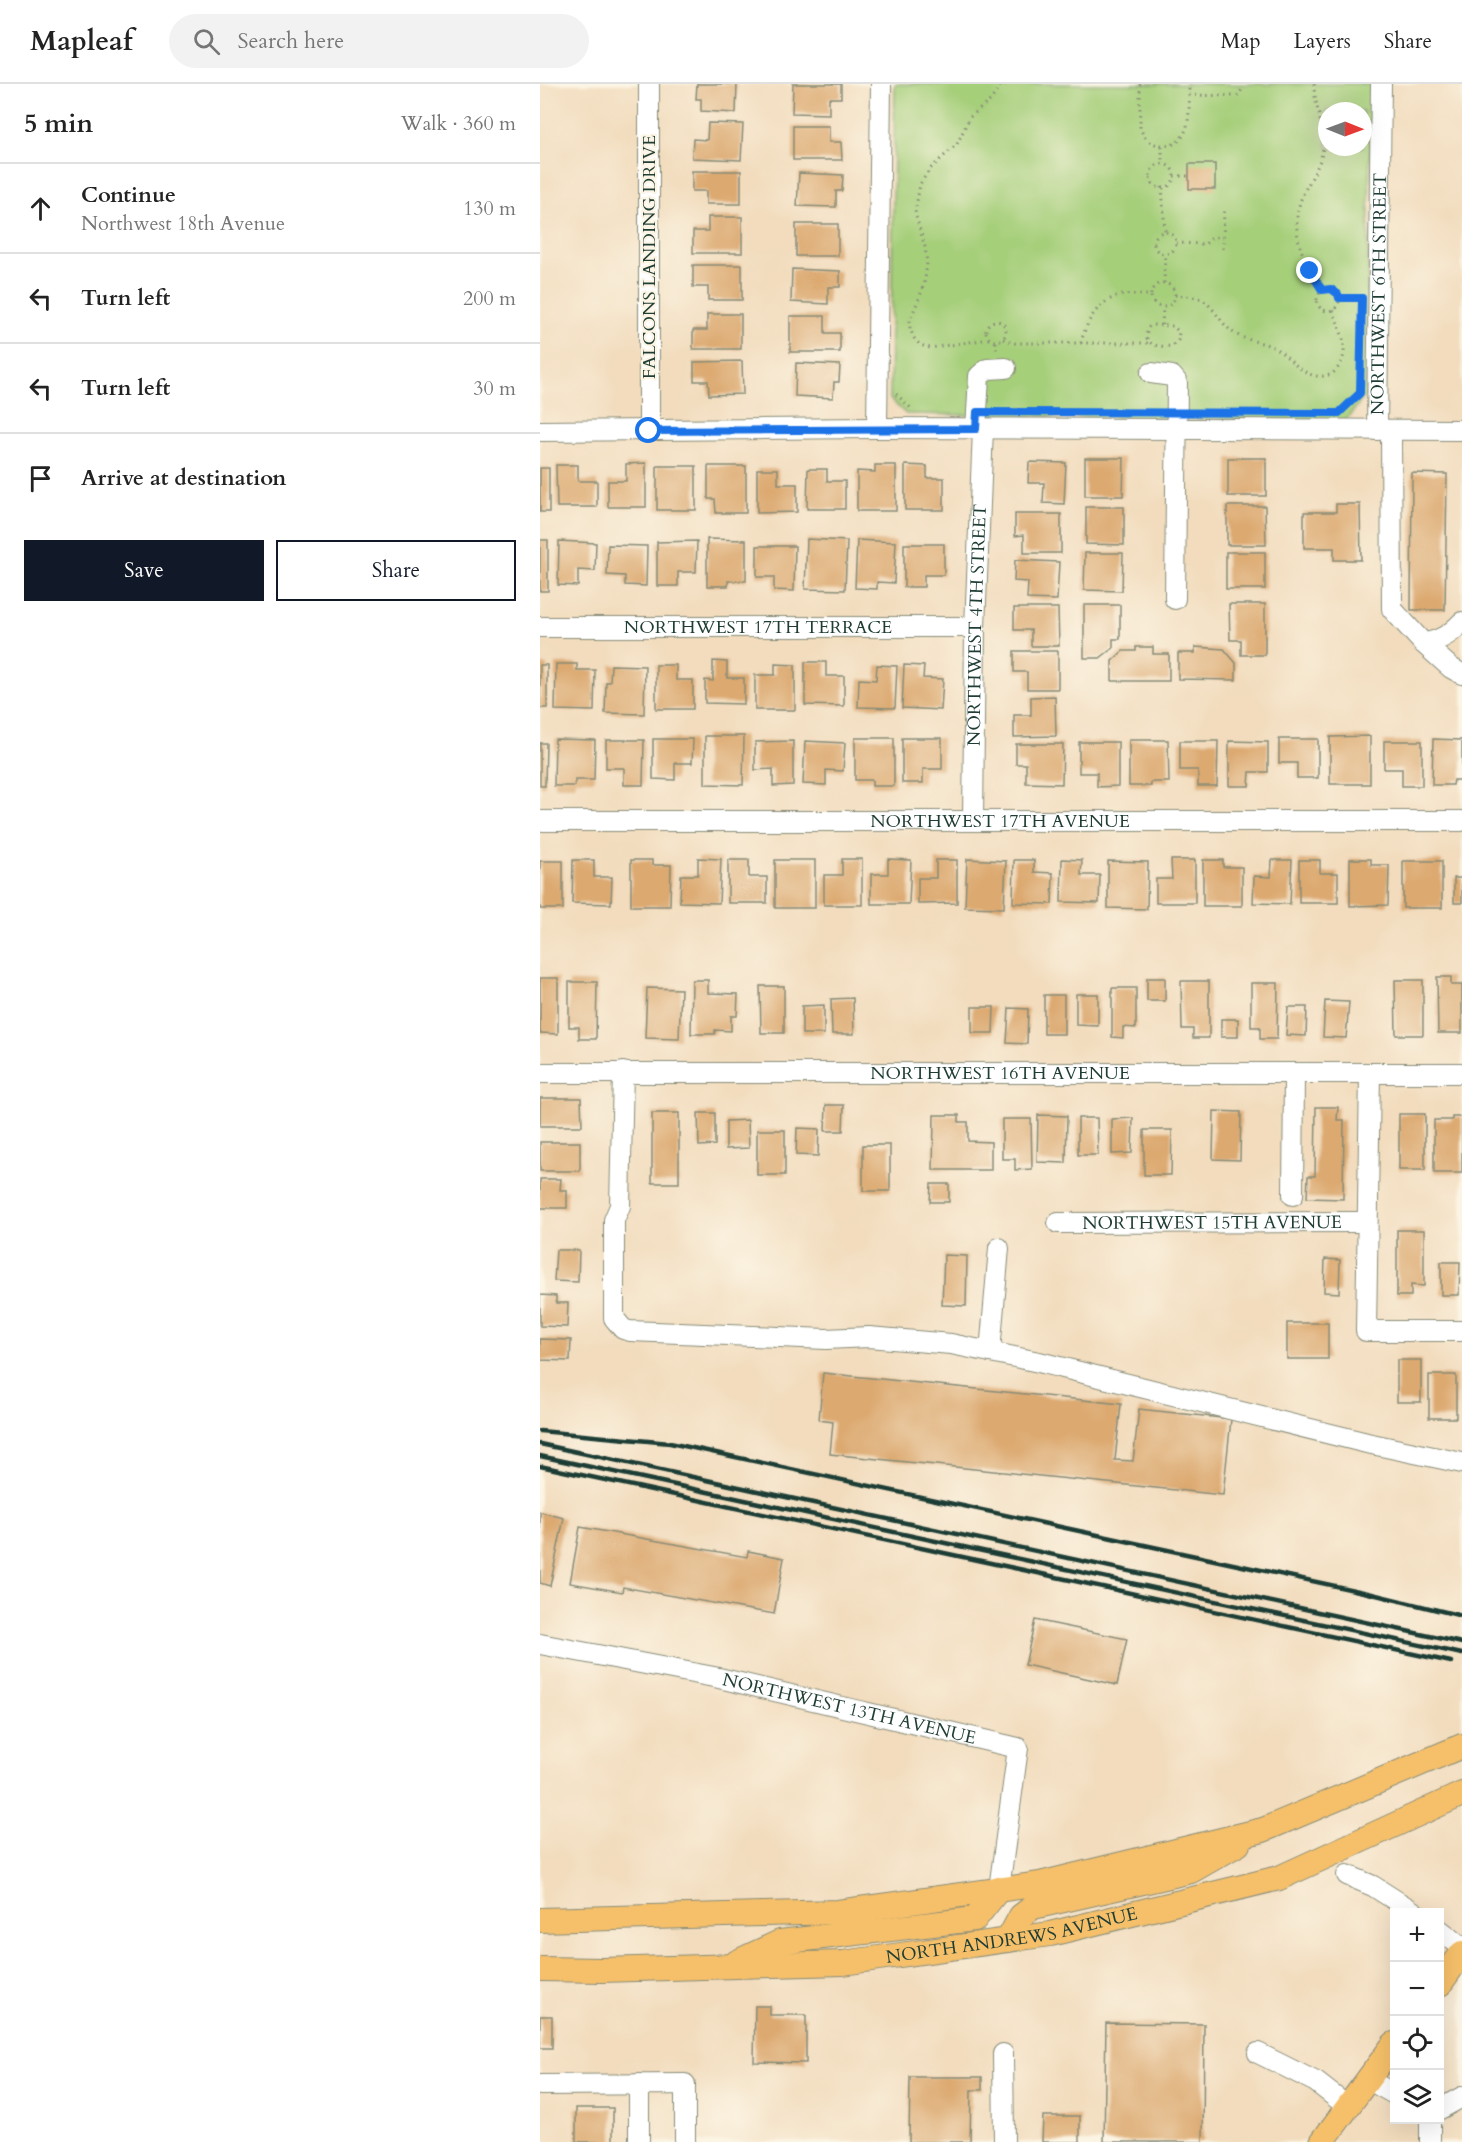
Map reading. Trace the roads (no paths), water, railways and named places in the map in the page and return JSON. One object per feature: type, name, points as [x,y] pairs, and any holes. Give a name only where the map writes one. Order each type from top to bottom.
[{"type":"main road","points":[[1008,1940],[1021,1916],[1033,1907],[1191,1871],[1263,1830],[1462,1746]]},
{"type":"main road","name":"NORTH ANDREWS AVENUE","points":[[540,1969],[602,1970],[843,1963],[1050,1934],[1278,1878],[1462,1794]]},
{"type":"main road","points":[[540,1920],[838,1912],[1040,1884],[1263,1830]]},
{"type":"main road","points":[[726,1966],[780,1942],[975,1919],[999,1889]]},
{"type":"main road","points":[[1444,1978],[1462,1953]]},
{"type":"main road","points":[[1322,2142],[1390,2051]]},
{"type":"street","name":"FALCONS LANDING DRIVE","points":[[649,84],[649,431]]},
{"type":"street","points":[[877,428],[881,84]]},
{"type":"street","name":"NORTHWEST 6TH STREET","points":[[1382,84],[1384,430],[1392,609],[1423,643],[1451,668],[1462,674]]},
{"type":"street","name":"NORTHWEST 4TH STREET","points":[[973,821],[980,376],[987,369],[1006,368]]},
{"type":"street","points":[[1151,373],[1172,376],[1177,382],[1175,599]]},
{"type":"street","points":[[540,431],[877,428],[1462,430]]},
{"type":"street","points":[[1423,643],[1435,642],[1445,637],[1462,622]]},
{"type":"street","name":"NORTHWEST 17TH TERRACE","points":[[540,627],[975,627]]},
{"type":"street","name":"NORTHWEST 17TH AVENUE","points":[[540,821],[1462,821]]},
{"type":"street","points":[[623,1072],[620,1206],[614,1220],[614,1318],[623,1329],[826,1340],[869,1337],[951,1344],[1238,1410],[1367,1443],[1462,1463]]},
{"type":"street","name":"NORTHWEST 16TH AVENUE","points":[[540,1073],[1462,1073]]},
{"type":"street","points":[[1293,1195],[1294,1073]]},
{"type":"street","points":[[1370,1073],[1366,1330],[1462,1331]]},
{"type":"street","name":"NORTHWEST 15TH AVENUE","points":[[1058,1223],[1367,1222]]},
{"type":"street","points":[[990,1352],[999,1248]]},
{"type":"street","name":"NORTHWEST 13TH AVENUE","points":[[540,1644],[719,1678],[1018,1748],[999,1889]]},
{"type":"street","points":[[1347,1875],[1373,1886],[1408,1908]]},
{"type":"street","points":[[1444,1933],[1462,1947]]},
{"type":"street","points":[[1258,2053],[1316,2082],[1348,2107]]},
{"type":"street","points":[[1003,2054],[1004,2142]]},
{"type":"street","points":[[1368,2080],[1390,2091]]},
{"type":"street","points":[[639,2084],[639,2142]]},
{"type":"street","points":[[540,2085],[685,2084],[685,2142]]},
{"type":"street","points":[[1444,2107],[1462,2097]]},
{"type":"street","points":[[1430,2124],[1430,2142]]},
{"type":"railway","points":[[540,1431],[670,1443],[1368,1593],[1462,1616]]},
{"type":"railway","points":[[540,1444],[1462,1643]]},
{"type":"railway","points":[[540,1456],[1462,1654]]},
{"type":"railway","points":[[540,1466],[1451,1662]]}]
